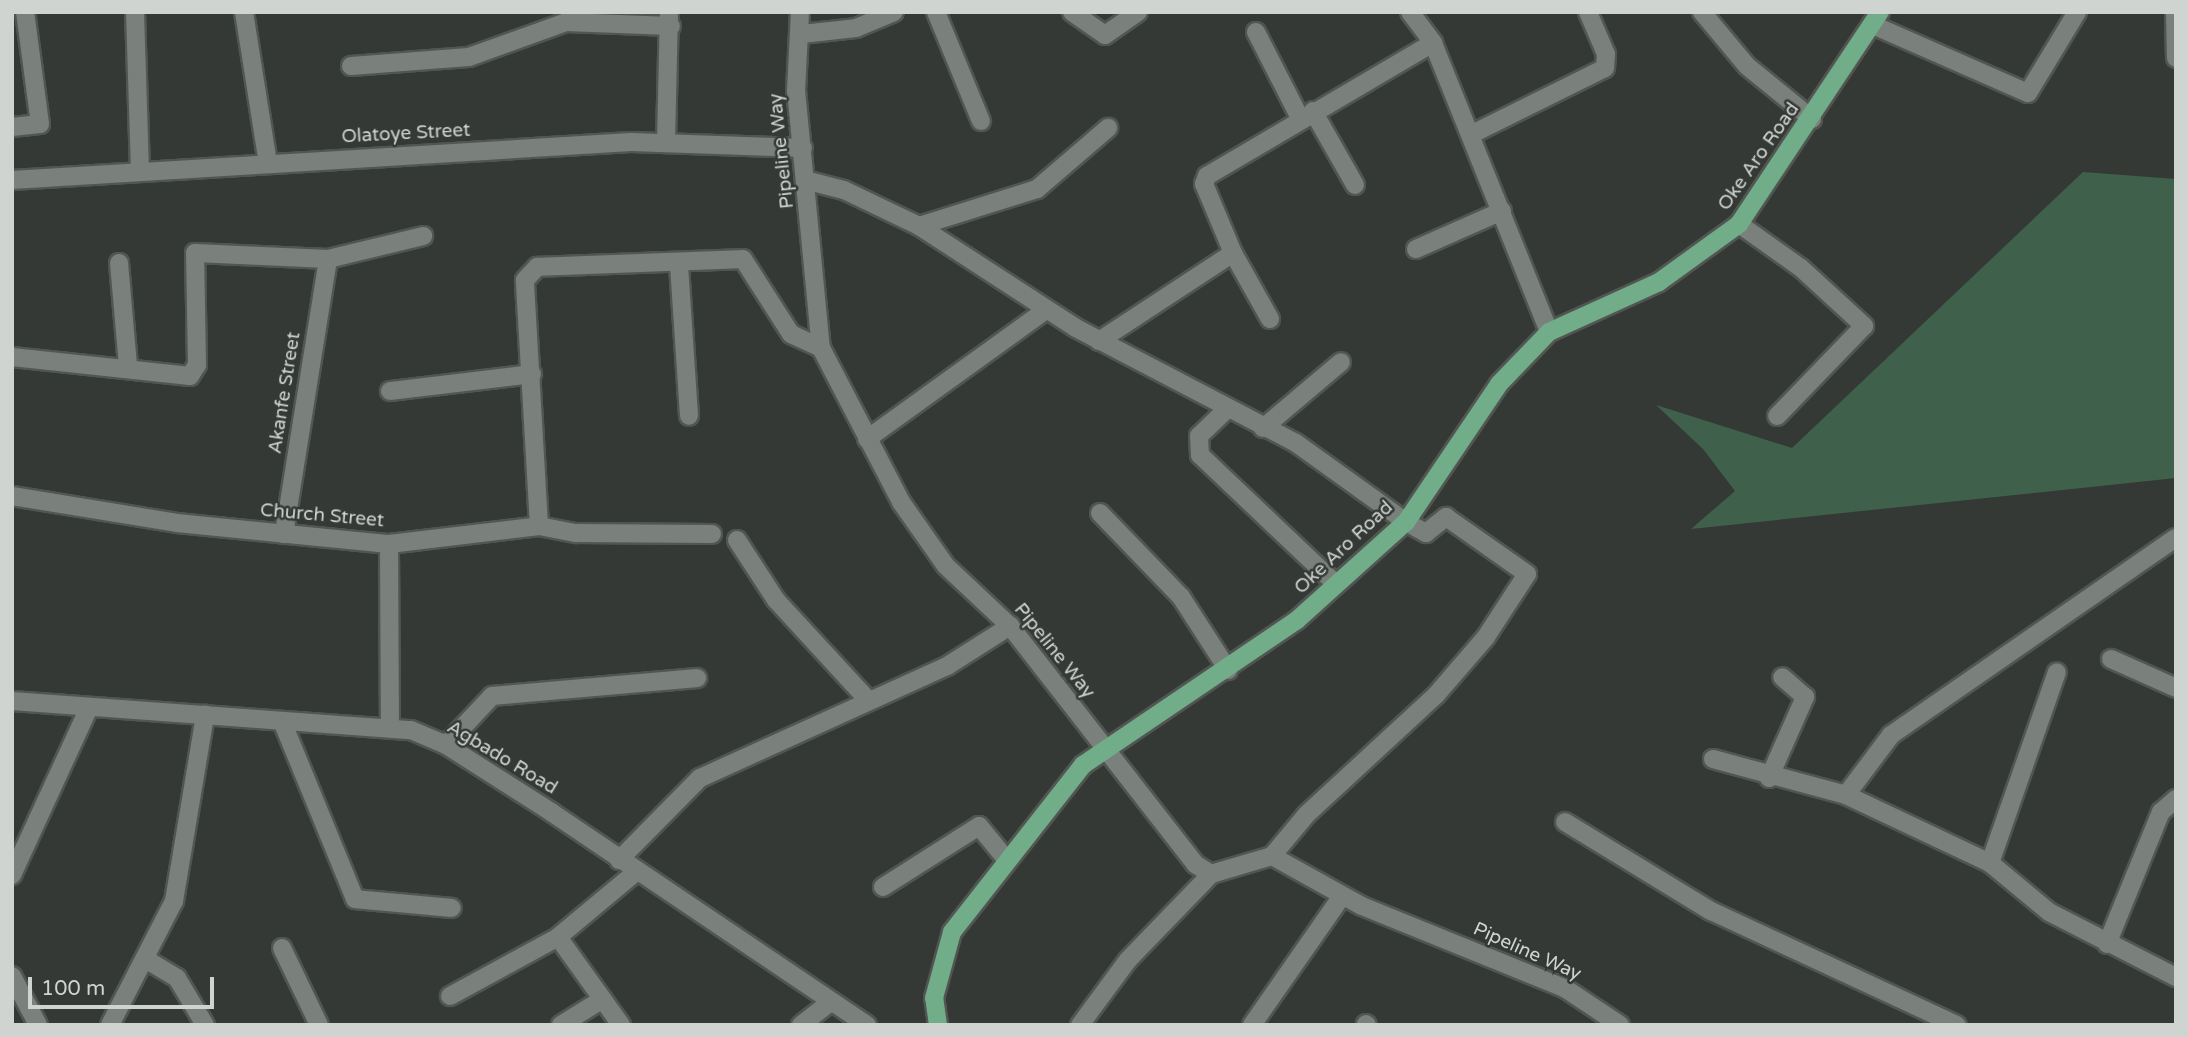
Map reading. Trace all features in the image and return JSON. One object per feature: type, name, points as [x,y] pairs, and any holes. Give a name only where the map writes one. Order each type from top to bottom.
[{"type":"main road","name":"Oke Aro Road","points":[[938,1025],[934,998],[940,959],[1006,859],[1103,748],[1228,670],[1336,584],[1406,522],[1499,384],[1549,332],[1659,282],[1739,224],[1812,119],[1877,18]]},
{"type":"street","points":[[12,127],[40,124],[25,12]]},
{"type":"street","points":[[135,12],[140,172]]},
{"type":"street","points":[[244,12],[268,163]]},
{"type":"street","name":"Pipeline Way","points":[[800,12],[802,34],[796,69],[821,348],[867,439],[932,547],[1010,626],[1188,857],[1211,874]]},
{"type":"street","points":[[802,34],[856,28],[894,12]]},
{"type":"street","points":[[936,12],[981,121]]},
{"type":"street","points":[[1072,12],[1105,35],[1139,12]]},
{"type":"street","points":[[1410,12],[1433,43],[1472,134],[1549,332]]},
{"type":"street","points":[[1472,134],[1605,68],[1606,54],[1588,12]]},
{"type":"street","points":[[1703,12],[1747,66],[1812,119]]},
{"type":"street","points":[[1877,18],[2028,93],[2077,12]]},
{"type":"street","points":[[2175,12],[2176,58]]},
{"type":"street","points":[[351,66],[469,57],[566,22],[670,19],[666,143]]},
{"type":"street","points":[[1256,32],[1307,115],[1355,185]]},
{"type":"street","points":[[1270,319],[1233,253],[1204,184],[1207,176],[1433,43]]},
{"type":"street","points":[[919,226],[1037,189],[1108,128]]},
{"type":"street","name":"Olatoye Street","points":[[12,180],[268,163],[666,143],[803,148]]},
{"type":"street","points":[[805,180],[844,190],[919,226],[1046,310],[1099,341],[1331,465],[1406,522],[1426,533],[1446,517],[1527,574],[1486,637],[1436,695],[1307,814],[1272,856],[1211,874],[1128,960],[1080,1025]]},
{"type":"street","points":[[1416,249],[1502,211]]},
{"type":"street","points":[[1739,224],[1801,268],[1864,326],[1777,416]]},
{"type":"street","points":[[12,357],[128,365],[182,377],[196,372],[195,253],[328,259],[423,236]]},
{"type":"street","points":[[1099,341],[1233,253]]},
{"type":"street","name":"Akanfe Street","points":[[284,534],[328,259]]},
{"type":"street","points":[[539,526],[529,272],[679,265],[743,259],[792,334],[821,348]]},
{"type":"street","points":[[118,263],[128,365]]},
{"type":"street","points":[[679,265],[689,416]]},
{"type":"street","points":[[867,439],[1046,310]]},
{"type":"street","points":[[1263,428],[1341,362]]},
{"type":"street","points":[[390,391],[532,374]]},
{"type":"street","points":[[1227,409],[1199,436],[1200,455],[1336,584]]},
{"type":"street","name":"Church Street","points":[[12,496],[284,534],[389,544],[539,526],[576,533],[712,534]]},
{"type":"street","points":[[1100,513],[1181,597],[1228,670]]},
{"type":"street","points":[[1846,795],[1891,735],[2176,538]]},
{"type":"street","points":[[737,540],[776,600],[869,701]]},
{"type":"street","points":[[389,544],[390,725]]},
{"type":"street","points":[[620,860],[700,778],[947,666],[1010,626]]},
{"type":"street","points":[[2111,659],[2176,688]]},
{"type":"street","points":[[1990,863],[2057,672]]},
{"type":"street","points":[[1769,778],[1805,697],[1782,677]]},
{"type":"street","points":[[446,745],[492,696],[697,678]]},
{"type":"street","name":"Agbado Road","points":[[12,701],[88,710],[390,725],[446,745],[829,1003],[867,1025]]},
{"type":"street","points":[[12,875],[88,710]]},
{"type":"street","points":[[110,1025],[147,960],[184,859],[205,715]]},
{"type":"street","points":[[282,721],[355,899],[452,908]]},
{"type":"street","points":[[1713,759],[1769,778],[1846,795],[1990,863],[2049,912],[2107,944],[2176,976]]},
{"type":"street","points":[[2107,944],[2161,812],[2176,799]]},
{"type":"street","points":[[1565,822],[1711,911],[1957,1025]]},
{"type":"street","points":[[883,887],[978,826],[1006,859]]},
{"type":"street","name":"Pipeline Way","points":[[1272,856],[1342,896],[1566,989],[1620,1025]]},
{"type":"street","points":[[450,996],[558,937],[636,872]]},
{"type":"street","points":[[1252,1025],[1342,896]]},
{"type":"street","points":[[558,937],[621,1025]]},
{"type":"street","points":[[282,948],[319,1025]]},
{"type":"street","points":[[147,960],[177,978],[205,1025]]},
{"type":"street","points":[[12,976],[38,1025]]},
{"type":"street","points":[[561,1025],[603,999]]},
{"type":"street","points":[[801,1025],[829,1003]]},
{"type":"green space","points":[[2083,172],[2176,179],[2176,478],[1691,529],[1735,491],[1703,449],[1656,405],[1792,448]]}]
